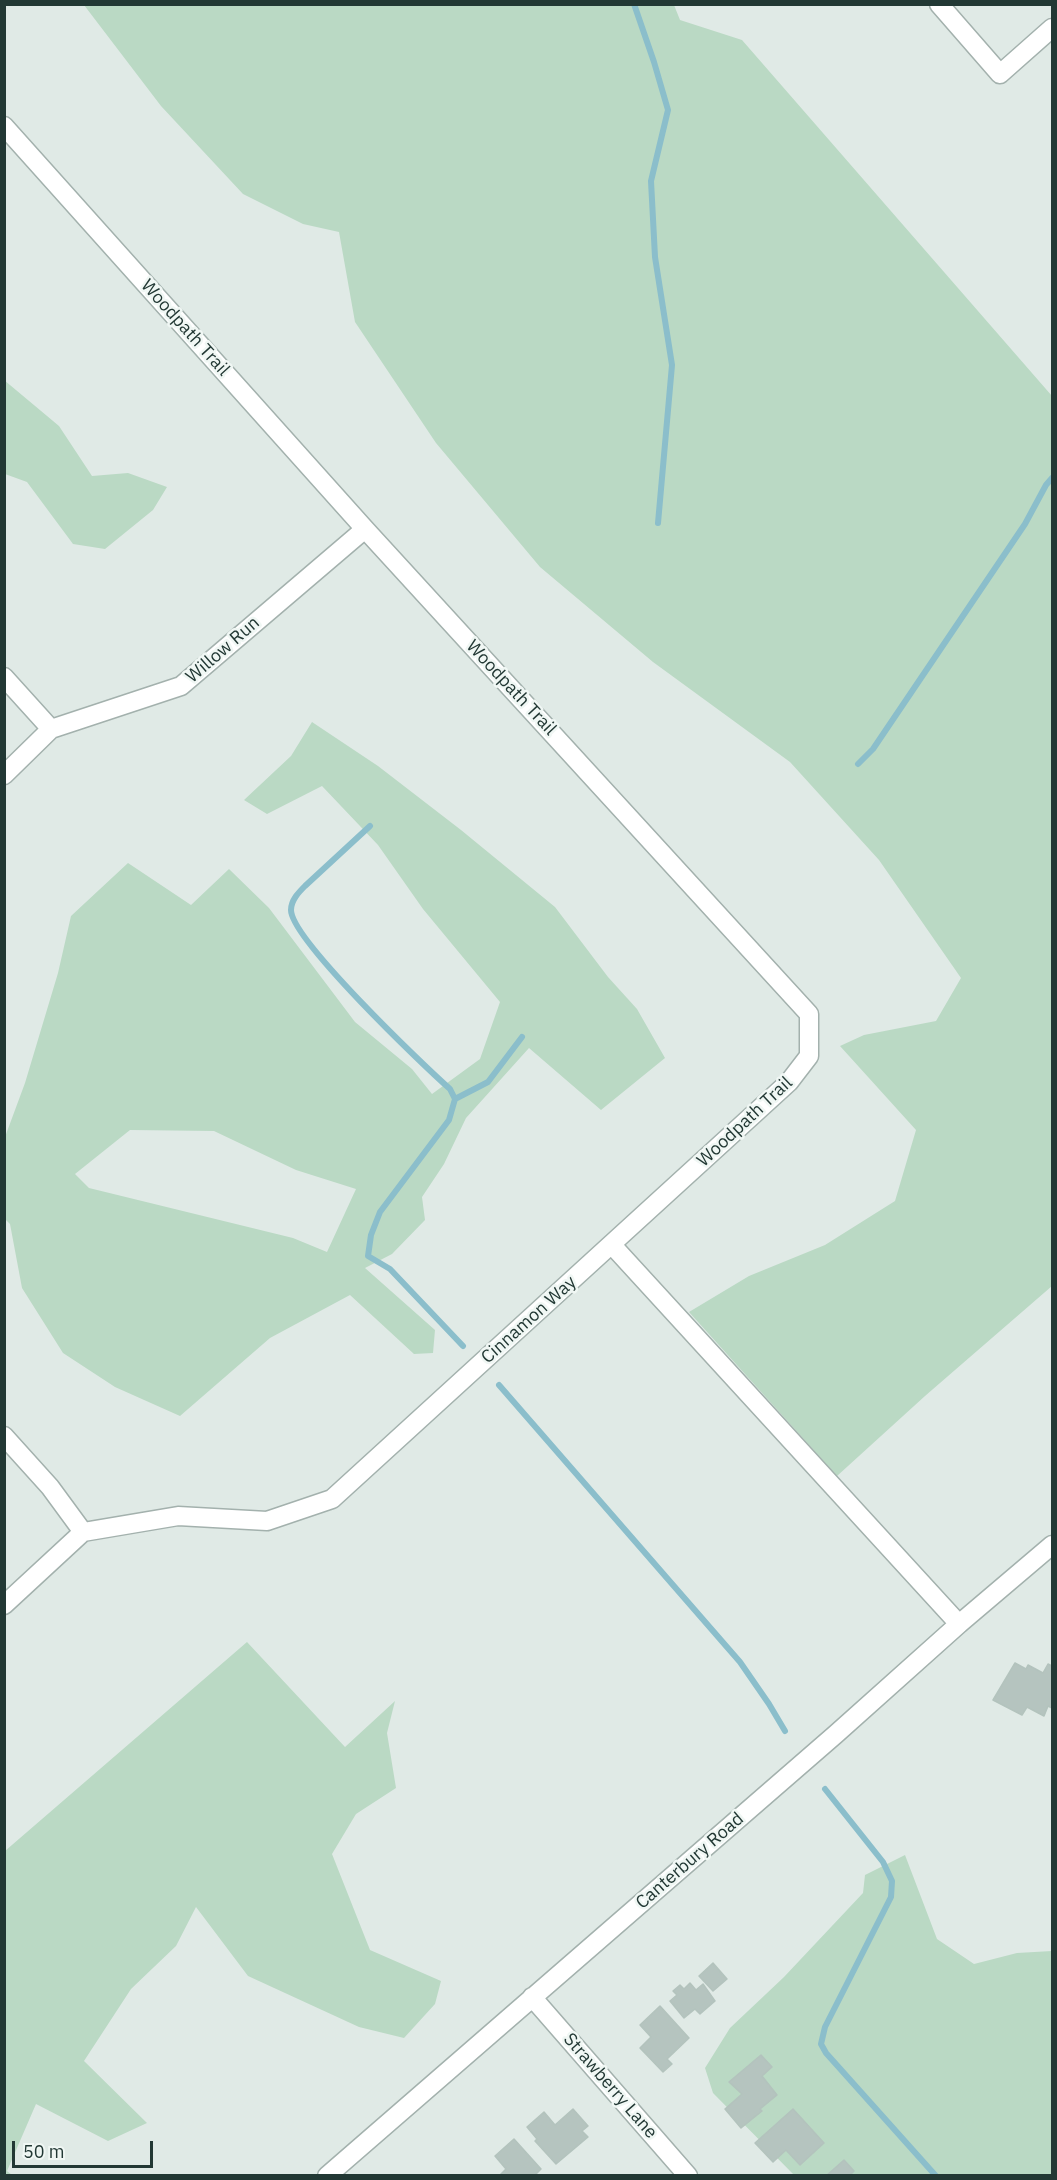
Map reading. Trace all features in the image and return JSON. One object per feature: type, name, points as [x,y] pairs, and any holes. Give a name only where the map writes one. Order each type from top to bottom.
[{"type":"street","points":[[939,4],[1000,74],[1053,28]]},
{"type":"street","name":"Woodpath Trail","points":[[4,126],[365,529],[809,1014],[809,1056],[789,1082],[612,1245]]},
{"type":"street","name":"Willow Run","points":[[4,775],[51,729],[181,686],[365,529]]},
{"type":"street","points":[[4,677],[51,729]]},
{"type":"street","points":[[612,1245],[959,1624]]},
{"type":"street","name":"Cinnamon Way","points":[[83,1532],[178,1516],[267,1521],[332,1499],[612,1245]]},
{"type":"street","points":[[4,1436],[50,1487],[83,1532],[4,1605]]},
{"type":"street","name":"Canterbury Road","points":[[327,2175],[827,1742],[959,1624],[1049,1555]]},
{"type":"street","name":"Strawberry Lane","points":[[532,1997],[687,2175]]},
{"type":"green space","points":[[84,5],[674,5],[680,20],[742,40],[1052,396],[1052,1286],[837,1476],[689,1312],[749,1276],[825,1245],[895,1201],[916,1130],[840,1046],[864,1035],[936,1021],[961,978],[879,860],[790,762],[653,662],[540,567],[436,443],[355,322],[339,232],[303,224],[243,194],[161,106]]},
{"type":"green space","points":[[4,380],[59,426],[92,476],[128,473],[167,487],[153,510],[105,549],[73,544],[27,482],[5,474]]},
{"type":"green space","points":[[312,722],[378,766],[461,830],[555,907],[608,977],[637,1009],[665,1058],[601,1110],[529,1048],[466,1118],[444,1164],[422,1197],[425,1220],[392,1254],[365,1268],[435,1330],[433,1353],[414,1354],[350,1295],[270,1338],[180,1416],[115,1387],[63,1353],[22,1288],[10,1224],[5,1219],[5,1137],[25,1083],[58,973],[71,916],[128,863],[191,905],[229,869],[269,908],[355,1022],[412,1069],[432,1094],[480,1059],[500,1002],[423,909],[378,845],[322,786],[267,814],[244,800],[291,756]],"holes":[[[130,1130],[214,1131],[296,1170],[356,1189],[327,1252],[293,1238],[89,1188],[75,1174]]]},
{"type":"green space","points":[[247,1642],[345,1747],[395,1701],[387,1733],[396,1788],[356,1814],[332,1854],[370,1950],[441,1981],[435,2004],[404,2038],[359,2027],[248,1976],[196,1907],[176,1946],[131,1989],[84,2061],[147,2123],[108,2141],[36,2104],[7,2171],[12,2175],[5,2175],[5,1851]]},
{"type":"green space","points":[[905,1855],[937,1939],[974,1964],[1017,1953],[1052,1951],[1052,2175],[794,2175],[713,2093],[705,2068],[730,2028],[784,1977],[863,1893],[865,1875]]},
{"type":"building","points":[[1015,1663],[1026,1669],[1028,1665],[1043,1673],[1048,1664],[1052,1666],[1052,1708],[1048,1706],[1044,1716],[1027,1707],[1022,1715],[993,1700]]},
{"type":"building","points":[[713,1963],[727,1979],[713,1991],[699,1976]]},
{"type":"building","points":[[690,1983],[696,1990],[703,1984],[715,2001],[700,2014],[695,2009],[684,2018],[670,2001],[677,1995],[673,1991],[680,1985],[684,1989]]},
{"type":"building","points":[[660,2006],[689,2038],[667,2059],[672,2064],[663,2072],[640,2048],[651,2037],[640,2025]]},
{"type":"building","points":[[761,2055],[772,2067],[762,2076],[777,2095],[741,2128],[725,2109],[742,2094],[729,2082]]},
{"type":"building","points":[[573,2109],[588,2126],[582,2131],[588,2137],[556,2164],[535,2141],[537,2139],[527,2127],[544,2112],[555,2125]]},
{"type":"building","points":[[793,2109],[824,2143],[800,2165],[786,2150],[773,2162],[755,2143]]},
{"type":"building","points":[[514,2139],[541,2169],[534,2176],[499,2176],[506,2169],[495,2156]]},
{"type":"building","points":[[844,2160],[854,2171],[849,2176],[826,2176]]},
{"type":"waterway","points":[[634,4],[668,110],[651,181],[655,257],[672,365],[658,523]]},
{"type":"waterway","points":[[858,764],[873,749],[1025,524],[1052,478]]},
{"type":"waterway","points":[[370,826],[300,891],[291,910],[297,925],[312,947],[334,973],[450,1089],[455,1099],[449,1120],[380,1212],[371,1235],[368,1256],[390,1269],[463,1346]]},
{"type":"waterway","points":[[455,1099],[488,1082],[522,1037]]},
{"type":"waterway","points":[[499,1385],[740,1662],[785,1731]]},
{"type":"waterway","points":[[825,1789],[883,1862],[892,1881],[891,1897],[825,2027],[821,2044],[826,2053],[936,2176]]}]
